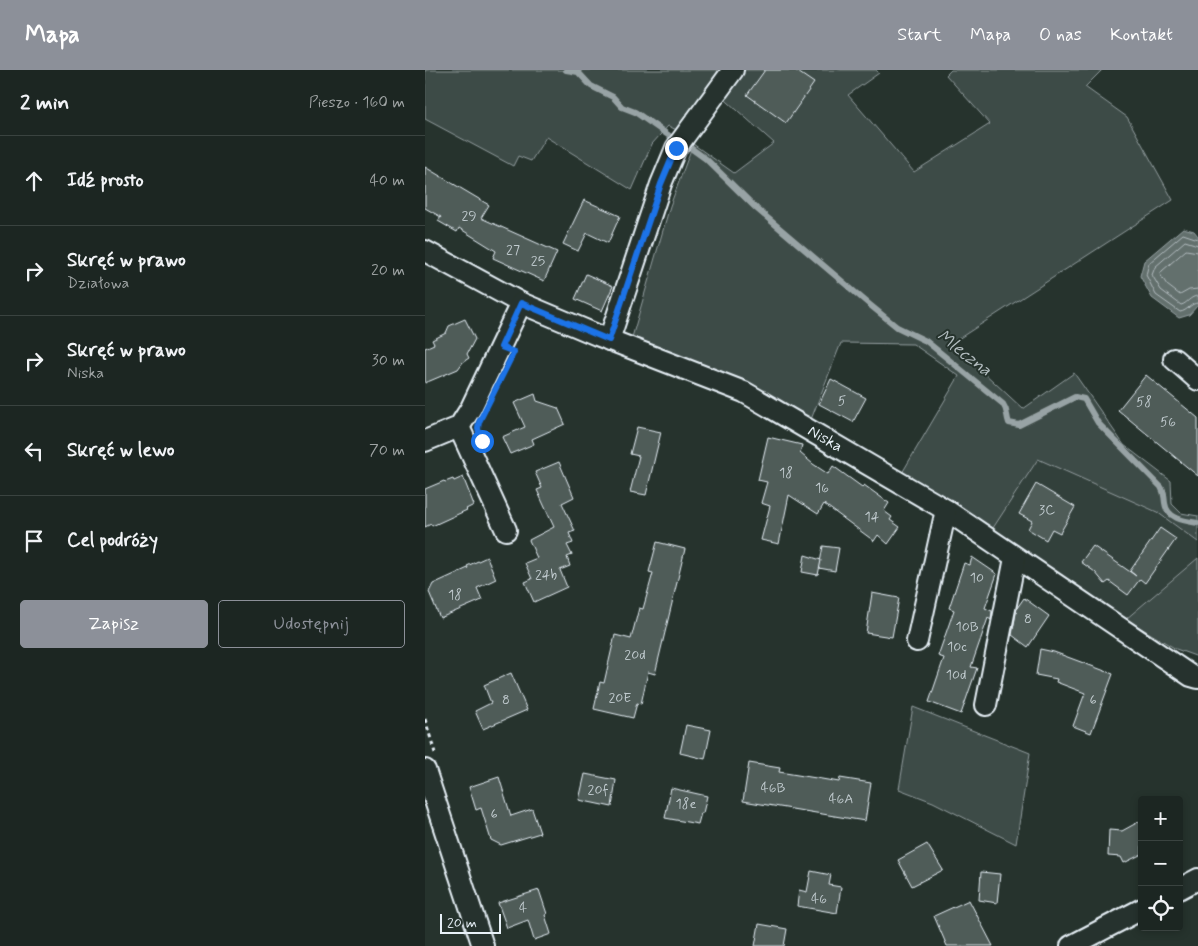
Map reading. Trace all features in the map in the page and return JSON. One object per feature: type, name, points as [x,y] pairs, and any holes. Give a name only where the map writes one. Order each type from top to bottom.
[{"type":"street","points":[[609,340],[661,184],[676,148],[733,70]]},
{"type":"street","name":"Niska","points":[[425,251],[521,303],[609,340],[743,392],[946,510],[1191,676],[1198,678]]},
{"type":"street","points":[[425,441],[459,427],[471,408],[521,303]]},
{"type":"street","points":[[1174,359],[1198,380]]},
{"type":"street","points":[[459,427],[506,530]]},
{"type":"street","points":[[917,641],[946,510]]},
{"type":"street","points":[[986,705],[1015,558]]},
{"type":"street","points":[[425,770],[483,946]]},
{"type":"street","points":[[1183,887],[1198,879]]},
{"type":"street","points":[[1071,946],[1138,911]]},
{"type":"shaded area","points":[[425,70],[876,70],[879,73],[848,95],[914,172],[990,124],[946,75],[951,70],[1102,70],[1085,87],[1127,117],[1173,200],[952,343],[1023,409],[1074,373],[1124,445],[1171,481],[1172,504],[1181,513],[1198,516],[1198,542],[1157,512],[1038,459],[993,528],[902,473],[959,376],[913,344],[841,343],[810,422],[631,341],[670,206],[693,144],[734,173],[774,143],[710,86],[679,131],[668,126],[652,144],[632,190],[546,137],[531,161],[518,156],[513,166],[425,119]]},
{"type":"shaded area","points":[[1038,459],[1157,512],[1198,542],[1198,558],[1126,619],[993,528]]},
{"type":"shaded area","points":[[1198,558],[1198,657],[1176,649],[1126,619]]},
{"type":"shaded area","points":[[913,707],[1030,753],[1016,844],[933,802],[899,789]]},
{"type":"water","points":[[1183,228],[1194,231],[1198,236],[1198,305],[1189,315],[1179,318],[1152,298],[1140,276],[1144,261]]},
{"type":"building","points":[[765,70],[795,70],[814,83],[786,123],[747,95]]},
{"type":"building","points":[[425,167],[489,205],[481,218],[557,252],[544,281],[493,258],[496,251],[459,228],[457,232],[438,221],[441,217],[425,208]]},
{"type":"building","points":[[584,200],[620,216],[608,243],[587,233],[578,251],[563,244]]},
{"type":"building","points":[[586,274],[613,286],[602,311],[575,299]]},
{"type":"building","points":[[465,319],[475,339],[467,354],[469,358],[458,369],[425,383],[425,348],[434,344],[432,340],[446,333],[449,326]]},
{"type":"building","points":[[1146,375],[1198,418],[1198,476],[1118,410]]},
{"type":"building","points":[[831,379],[866,398],[853,422],[819,404]]},
{"type":"building","points":[[535,394],[537,401],[558,408],[565,424],[532,439],[534,444],[510,454],[502,437],[525,427],[514,403]]},
{"type":"building","points":[[637,427],[661,432],[646,495],[630,492],[639,456],[630,454]]},
{"type":"building","points":[[768,437],[802,445],[800,453],[828,474],[833,466],[862,487],[864,485],[889,503],[884,511],[892,517],[890,520],[900,527],[888,544],[878,535],[874,541],[824,504],[818,514],[789,495],[779,544],[761,540],[770,506],[761,503],[767,482],[758,480]]},
{"type":"building","points":[[559,462],[574,497],[562,503],[575,531],[569,533],[573,543],[567,545],[572,555],[567,557],[570,566],[560,570],[567,587],[534,602],[525,582],[532,579],[525,563],[537,558],[529,540],[554,527],[537,490],[542,488],[535,472]]},
{"type":"building","points":[[463,477],[474,505],[432,526],[431,524],[425,527],[425,489],[444,481],[453,479],[454,481]]},
{"type":"building","points":[[1036,484],[1075,507],[1060,533],[1052,529],[1046,540],[1028,529],[1032,521],[1019,514]]},
{"type":"building","points":[[1160,528],[1176,539],[1145,583],[1140,579],[1128,595],[1109,581],[1105,584],[1095,572],[1081,562],[1093,546],[1136,576],[1130,571]]},
{"type":"building","points":[[657,542],[685,549],[655,674],[648,672],[641,704],[637,703],[633,718],[594,709],[600,682],[604,683],[615,635],[631,639],[639,608],[643,609],[653,573],[649,572]]},
{"type":"building","points":[[823,546],[839,548],[835,571],[819,568]]},
{"type":"building","points":[[805,555],[821,560],[818,575],[802,572]]},
{"type":"building","points":[[487,557],[496,579],[477,588],[482,600],[440,618],[429,592],[433,584]]},
{"type":"building","points":[[972,557],[997,574],[985,608],[992,611],[991,620],[988,618],[971,667],[977,668],[961,714],[929,702],[944,658],[938,656],[954,610],[949,608],[964,563],[970,565]]},
{"type":"building","points":[[872,593],[899,598],[892,637],[866,633]]},
{"type":"building","points":[[1024,598],[1049,616],[1028,647],[1012,635],[1017,608]]},
{"type":"building","points":[[1040,649],[1054,652],[1113,674],[1091,733],[1073,726],[1085,693],[1056,682],[1057,679],[1036,675]]},
{"type":"building","points":[[511,673],[527,710],[483,729],[475,711],[491,703],[484,685]]},
{"type":"building","points":[[686,725],[711,730],[705,759],[680,753]]},
{"type":"building","points":[[749,763],[780,768],[779,772],[839,782],[840,778],[871,783],[865,821],[743,801]]},
{"type":"building","points":[[585,774],[616,780],[612,807],[579,800]]},
{"type":"building","points":[[499,777],[511,816],[532,809],[540,833],[501,845],[491,840],[481,808],[476,810],[469,787]]},
{"type":"building","points":[[671,788],[707,796],[698,824],[665,818]]},
{"type":"building","points":[[1138,822],[1138,856],[1124,863],[1121,857],[1108,856],[1109,830],[1122,831]]},
{"type":"building","points":[[927,844],[943,870],[912,886],[898,860]]},
{"type":"building","points":[[811,871],[831,875],[829,885],[841,887],[837,913],[797,906],[799,890],[807,892]]},
{"type":"building","points":[[981,872],[1000,874],[997,903],[979,900]]},
{"type":"building","points":[[539,890],[551,934],[534,940],[528,920],[507,928],[498,903]]},
{"type":"building","points":[[969,900],[993,946],[947,946],[934,916]]},
{"type":"building","points":[[759,924],[787,929],[784,946],[755,946]]},
{"type":"waterway","name":"Mleczna","points":[[566,70],[578,72],[591,86],[613,97],[622,107],[635,112],[671,137]]},
{"type":"waterway","name":"Mleczna","points":[[692,149],[706,159],[757,209],[870,305],[897,327],[926,341],[1003,404],[1009,423],[1019,425],[1075,397],[1084,399],[1098,423],[1161,487],[1169,513],[1177,518],[1198,523]]},
{"type":"route","points":[[482,441],[478,429],[479,422],[514,352],[501,347],[521,303],[609,340],[661,184],[676,148]]}]
